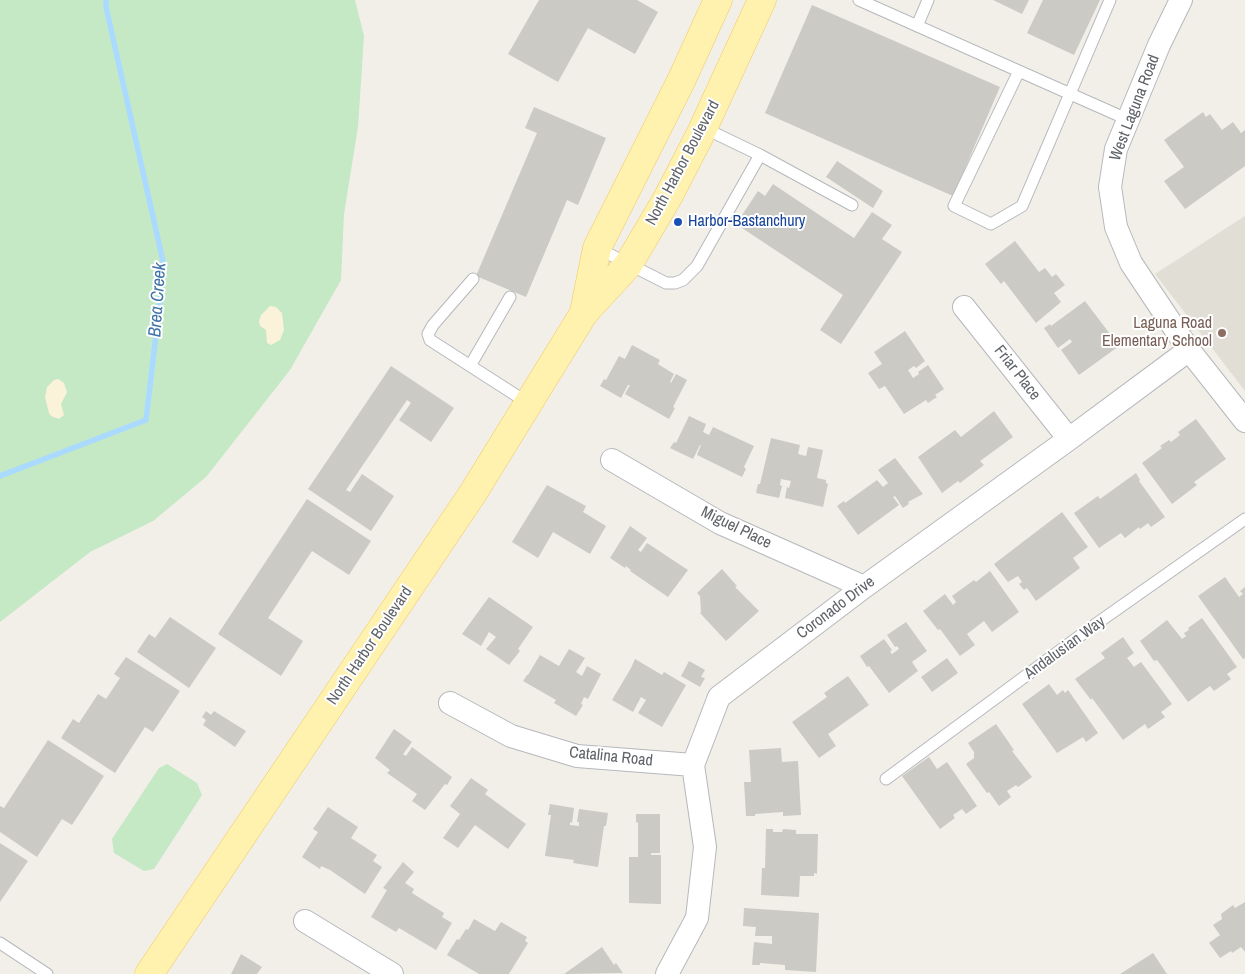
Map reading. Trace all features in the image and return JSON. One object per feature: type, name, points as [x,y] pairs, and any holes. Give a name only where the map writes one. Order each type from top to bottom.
[{"type":"main road","name":"North Harbor Boulevard","points":[[584,313],[598,248],[680,82],[718,0]]},
{"type":"main road","name":"North Harbor Boulevard","points":[[149,974],[473,494],[584,313],[628,265],[668,197],[704,128],[762,0]]},
{"type":"street","name":"West Laguna Road","points":[[1181,0],[1159,45],[1116,149],[1110,186],[1116,228],[1131,263],[1189,350],[1245,421]]},
{"type":"street","name":"Friar Place","points":[[964,307],[1069,439]]},
{"type":"street","name":"Coronado Drive","points":[[667,974],[697,918],[705,847],[693,765],[719,697],[864,587],[1189,350]]},
{"type":"street","name":"Miguel Place","points":[[612,460],[720,523],[864,587]]},
{"type":"street","name":"Catalina Road","points":[[450,703],[511,736],[577,756],[693,765]]},
{"type":"street","points":[[305,921],[392,974]]},
{"type":"lane","points":[[859,0],[1128,120]]},
{"type":"lane","points":[[917,26],[928,0]]},
{"type":"lane","points":[[1019,71],[954,206],[992,224],[1022,206],[1110,0]]},
{"type":"lane","points":[[704,128],[760,155],[852,205]]},
{"type":"lane","points":[[598,248],[666,283],[676,284],[683,280],[697,266],[760,155]]},
{"type":"lane","points":[[473,279],[433,325],[428,334],[430,340],[528,403]]},
{"type":"lane","points":[[470,366],[510,297]]},
{"type":"lane","name":"Andalusian Way","points":[[886,779],[1096,624],[1245,519]]},
{"type":"lane","points":[[0,944],[47,974]]},
{"type":"shaded area","name":"Laguna Road Elementary School","points":[[1245,216],[1245,391],[1155,274]]},
{"type":"green space","points":[[0,0],[355,0],[364,36],[358,127],[344,214],[341,280],[290,370],[206,477],[153,521],[90,552],[0,622]]},
{"type":"green space","points":[[167,764],[197,783],[202,795],[154,869],[144,871],[114,853],[112,839],[159,768]]},
{"type":"sand","points":[[270,306],[276,307],[282,313],[284,330],[280,340],[271,345],[267,343],[266,330],[260,326],[259,321],[261,315]]},
{"type":"sand","points":[[58,379],[64,383],[67,392],[61,404],[64,415],[59,419],[51,416],[49,413],[45,397],[47,387],[54,380]]},
{"type":"building","points":[[539,0],[637,0],[658,12],[635,54],[588,28],[558,82],[508,54]]},
{"type":"building","points":[[993,0],[1029,0],[1022,14]]},
{"type":"building","points":[[1043,0],[1100,0],[1074,55],[1027,33]]},
{"type":"building","points":[[812,5],[1000,87],[953,196],[765,113]]},
{"type":"building","points":[[534,107],[606,138],[578,205],[567,200],[526,297],[476,276],[537,133],[525,128]]},
{"type":"building","points":[[1203,112],[1206,117],[1210,114],[1222,130],[1233,122],[1241,133],[1245,130],[1245,166],[1185,209],[1164,181],[1184,167],[1164,140]]},
{"type":"building","points":[[837,161],[883,191],[873,208],[826,177]]},
{"type":"building","points":[[773,184],[854,238],[872,212],[892,225],[882,239],[902,252],[841,344],[820,330],[843,295],[736,224],[758,191],[765,196]]},
{"type":"building","points":[[1015,241],[1039,272],[1045,268],[1052,277],[1056,274],[1065,285],[1054,293],[1061,302],[1036,323],[1004,281],[1001,284],[985,264]]},
{"type":"building","points":[[1085,301],[1119,346],[1079,375],[1061,350],[1072,342],[1070,339],[1058,348],[1044,328],[1050,324],[1051,326]]},
{"type":"building","points":[[905,331],[925,361],[916,368],[914,366],[908,370],[913,378],[928,365],[944,389],[928,403],[926,400],[904,414],[885,386],[879,389],[868,373],[882,364],[874,352]]},
{"type":"building","points":[[632,345],[660,360],[658,364],[674,374],[671,383],[676,374],[687,380],[669,419],[625,394],[630,385],[628,385],[621,398],[600,386],[604,379],[606,380],[619,356],[625,359]]},
{"type":"building","points":[[391,366],[454,408],[431,442],[399,420],[411,403],[407,400],[346,490],[350,492],[362,474],[394,496],[371,531],[308,489]]},
{"type":"building","points":[[994,411],[1013,437],[980,461],[984,465],[960,483],[958,481],[942,493],[918,457],[955,430],[961,437]]},
{"type":"building","points":[[689,416],[706,424],[703,432],[709,435],[713,427],[754,446],[744,467],[746,469],[742,477],[697,455],[701,445],[693,459],[670,448],[674,442],[676,443]]},
{"type":"building","points":[[1196,419],[1226,459],[1194,482],[1197,485],[1172,504],[1142,463],[1162,448],[1160,446],[1169,440],[1171,442],[1180,435],[1178,432]]},
{"type":"building","points":[[771,438],[800,445],[798,454],[806,456],[808,447],[823,450],[817,478],[826,480],[828,484],[823,507],[785,498],[787,487],[789,488],[791,481],[781,479],[780,485],[782,486],[779,498],[756,493]]},
{"type":"building","points":[[895,458],[923,494],[908,502],[909,504],[903,508],[895,496],[893,497],[899,505],[858,535],[837,506],[844,501],[845,503],[877,480],[883,487],[888,483],[878,470]]},
{"type":"building","points":[[1136,473],[1139,481],[1165,517],[1151,527],[1148,523],[1140,529],[1139,527],[1125,538],[1121,533],[1099,548],[1074,513],[1098,496],[1100,499]]},
{"type":"building","points":[[547,485],[586,506],[583,512],[606,526],[590,554],[553,532],[538,558],[512,542]]},
{"type":"building","points":[[307,499],[371,541],[349,575],[312,551],[268,618],[303,641],[281,676],[218,634]]},
{"type":"building","points":[[1062,512],[1088,547],[1073,558],[1080,568],[1036,601],[1027,588],[1024,590],[1019,584],[1022,582],[1018,576],[1008,582],[994,564]]},
{"type":"building","points":[[630,526],[647,538],[638,550],[641,552],[647,543],[688,570],[668,597],[630,571],[626,566],[625,568],[610,558]]},
{"type":"building","points":[[722,569],[737,586],[735,587],[759,611],[726,641],[700,613],[700,596],[697,593]]},
{"type":"building","points":[[990,571],[1019,612],[992,632],[984,621],[967,634],[975,645],[960,656],[940,629],[938,630],[923,611],[945,594],[953,605],[956,602],[952,596]]},
{"type":"building","points":[[1225,577],[1239,597],[1243,594],[1240,591],[1245,587],[1245,658],[1243,659],[1198,596]]},
{"type":"building","points":[[489,597],[533,627],[518,649],[520,651],[509,665],[486,649],[496,637],[489,632],[481,646],[462,634]]},
{"type":"building","points":[[170,617],[216,648],[189,688],[137,652],[149,634],[155,638]]},
{"type":"building","points":[[1202,618],[1237,667],[1227,674],[1231,679],[1214,691],[1210,686],[1188,702],[1157,660],[1154,661],[1140,641],[1167,620],[1182,639],[1186,636],[1184,633],[1189,630],[1188,628]]},
{"type":"building","points":[[906,622],[927,651],[912,662],[918,671],[889,693],[860,656],[884,639],[892,650],[890,652],[892,654],[899,649],[897,646],[895,647],[887,635]]},
{"type":"building","points":[[1123,637],[1134,653],[1127,658],[1134,667],[1141,662],[1172,704],[1161,712],[1165,717],[1148,729],[1145,724],[1123,740],[1092,698],[1091,700],[1075,679],[1105,658],[1101,653]]},
{"type":"building","points":[[569,649],[585,658],[576,672],[582,676],[587,666],[601,674],[588,699],[584,697],[581,704],[583,705],[576,716],[554,703],[556,700],[523,681],[540,655],[559,666]]},
{"type":"building","points":[[126,657],[180,691],[153,732],[145,727],[115,773],[61,738],[73,719],[79,723],[98,694],[106,699],[120,678],[114,674]]},
{"type":"building","points":[[947,658],[958,673],[932,692],[921,677]]},
{"type":"building","points":[[635,659],[662,675],[664,672],[686,685],[662,727],[638,713],[646,700],[641,697],[633,712],[612,700]]},
{"type":"building","points":[[689,661],[705,670],[701,677],[705,678],[700,687],[681,676]]},
{"type":"building","points":[[848,676],[869,705],[828,734],[836,746],[819,758],[792,722],[827,697],[824,693]]},
{"type":"building","points":[[1049,684],[1057,695],[1063,690],[1065,693],[1068,690],[1098,733],[1086,742],[1083,737],[1057,753],[1022,704]]},
{"type":"building","points":[[206,711],[211,715],[214,711],[246,731],[235,747],[203,725],[206,720],[202,717]]},
{"type":"building","points":[[996,724],[1014,750],[1012,751],[1032,777],[1018,787],[1016,785],[1007,791],[1011,797],[999,806],[966,764],[974,758],[974,752],[968,743]]},
{"type":"building","points":[[394,729],[412,742],[403,754],[406,756],[412,747],[452,777],[425,810],[412,801],[417,794],[387,773],[390,770],[375,758]]},
{"type":"building","points":[[48,740],[104,776],[72,825],[62,819],[37,857],[0,832],[0,806],[4,808]]},
{"type":"building","points":[[781,748],[782,762],[798,761],[801,815],[783,816],[783,812],[746,816],[744,782],[751,782],[749,750]]},
{"type":"building","points":[[929,757],[937,769],[947,762],[977,806],[966,814],[962,809],[953,815],[955,818],[940,829],[902,776]]},
{"type":"building","points":[[471,778],[488,790],[485,794],[526,824],[508,849],[475,825],[458,848],[443,838],[460,814],[450,806]]},
{"type":"building","points":[[550,804],[574,808],[570,825],[579,826],[579,822],[577,822],[579,809],[608,813],[606,826],[604,826],[598,867],[573,863],[574,860],[545,856],[551,815],[548,815]]},
{"type":"building","points":[[328,807],[358,827],[351,838],[377,855],[373,861],[382,867],[365,894],[330,870],[321,866],[320,869],[302,857],[318,832],[313,829]]},
{"type":"building","points":[[636,814],[660,814],[660,853],[651,853],[651,855],[661,855],[661,904],[629,903],[629,857],[638,857],[638,822],[636,823]]},
{"type":"building","points":[[766,829],[773,829],[773,832],[782,832],[783,829],[796,830],[796,834],[818,834],[817,874],[814,873],[814,876],[800,876],[799,897],[761,895],[762,868],[765,868]]},
{"type":"building","points":[[0,843],[28,861],[0,902]]},
{"type":"building","points":[[403,862],[414,872],[405,883],[414,889],[412,893],[444,913],[442,917],[452,923],[436,950],[399,928],[396,932],[371,917],[387,890],[383,888]]},
{"type":"building","points":[[1245,902],[1245,952],[1241,947],[1220,958],[1209,943],[1220,935],[1213,925],[1222,919],[1221,914],[1233,905],[1235,908]]},
{"type":"building","points":[[744,908],[819,913],[816,972],[785,970],[785,965],[760,963],[760,965],[752,965],[754,942],[772,944],[772,936],[755,936],[756,927],[743,926]]},
{"type":"building","points":[[474,919],[495,931],[501,922],[527,937],[525,941],[528,943],[509,974],[479,974],[447,955],[457,939],[459,940],[466,929],[468,930]]},
{"type":"building","points":[[602,947],[614,965],[616,963],[623,973],[564,974]]},
{"type":"building","points":[[1153,953],[1167,974],[1120,974]]},
{"type":"building","points":[[241,954],[262,967],[257,974],[231,974]]},
{"type":"waterway","name":"Brea Creek","points":[[0,476],[146,420],[164,266],[106,0]]},
{"type":"place","name":"Harbor-Bastanchury","points":[[678,222]]},
{"type":"place","name":"Laguna Road Elementary School","points":[[1222,333]]}]
